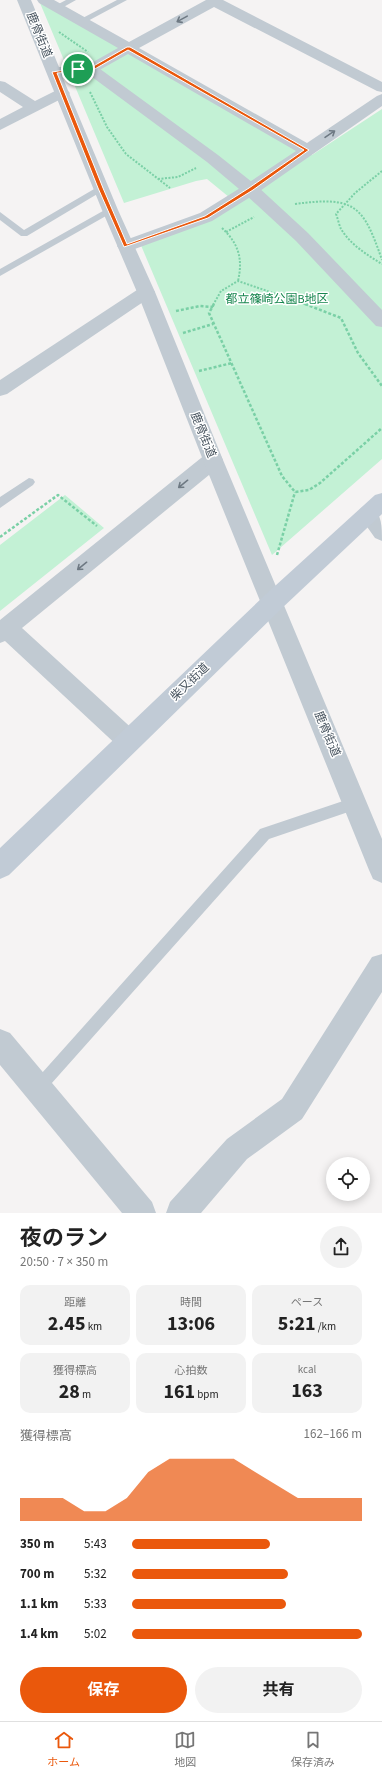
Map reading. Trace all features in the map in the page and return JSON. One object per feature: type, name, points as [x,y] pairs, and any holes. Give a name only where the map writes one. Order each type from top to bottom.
[{"type":"main road","name":"柴又街道","points":[[0,866],[272,602],[375,507]]},
{"type":"street","points":[[55,72],[97,66],[215,0],[382,88]]},
{"type":"street","points":[[32,2],[57,7],[307,150]]},
{"type":"street","name":"鹿骨街道","points":[[32,2],[63,95],[100,188],[146,292],[213,460],[382,870]]},
{"type":"street","points":[[97,66],[163,121],[251,189],[326,262],[382,321]]},
{"type":"street","points":[[0,85],[34,107]]},
{"type":"street","points":[[0,125],[34,107],[63,95]]},
{"type":"street","points":[[126,246],[206,217],[251,189],[382,99]]},
{"type":"street","points":[[0,389],[146,292]]},
{"type":"street","points":[[129,741],[3,630],[213,460]]},
{"type":"street","points":[[375,507],[382,532]]},
{"type":"street","points":[[181,1213],[237,1149],[292,1109],[382,967]]},
{"type":"street","points":[[0,1043],[141,1213]]},
{"type":"lane","points":[[57,7],[72,0]]},
{"type":"lane","points":[[81,21],[123,0]]},
{"type":"lane","points":[[0,216],[24,234],[100,188]]},
{"type":"lane","points":[[0,273],[110,210]]},
{"type":"lane","points":[[0,503],[29,482]]},
{"type":"lane","points":[[38,1088],[265,834],[355,803]]},
{"type":"path","points":[[32,2],[53,28],[97,66]]},
{"type":"path","points":[[63,95],[83,87],[89,89],[107,127],[126,154],[170,188]]},
{"type":"path","points":[[158,178],[173,180],[200,165]]},
{"type":"path","points":[[382,172],[344,204],[336,214],[341,229],[354,244],[382,264]]},
{"type":"path","points":[[274,211],[286,206],[301,203],[329,201],[349,205],[363,216],[372,232],[382,260]]},
{"type":"path","points":[[226,232],[257,216]]},
{"type":"path","points":[[206,217],[226,232],[239,254],[242,264],[238,281],[221,291],[209,313],[282,476],[295,492]]},
{"type":"path","points":[[238,281],[328,312],[341,318],[358,353],[382,386]]},
{"type":"path","points":[[173,312],[200,306],[213,307]]},
{"type":"path","points":[[176,336],[213,324]]},
{"type":"path","points":[[198,372],[232,363]]},
{"type":"path","points":[[295,492],[309,490],[320,483],[382,429]]},
{"type":"path","points":[[275,561],[295,492]]},
{"type":"path","points":[[0,537],[58,495],[98,527]]},
{"type":"green space","name":"都立篠崎公園B地区","points":[[40,3],[47,5],[312,155],[382,109],[382,459],[272,555],[140,243],[235,202],[207,179],[124,203]]},
{"type":"green space","points":[[65,495],[104,528],[0,611],[0,545]]},
{"type":"route","points":[[128,48],[307,150],[251,189],[206,217],[126,246],[100,188],[55,72],[78,69],[91,69],[128,48]]}]
